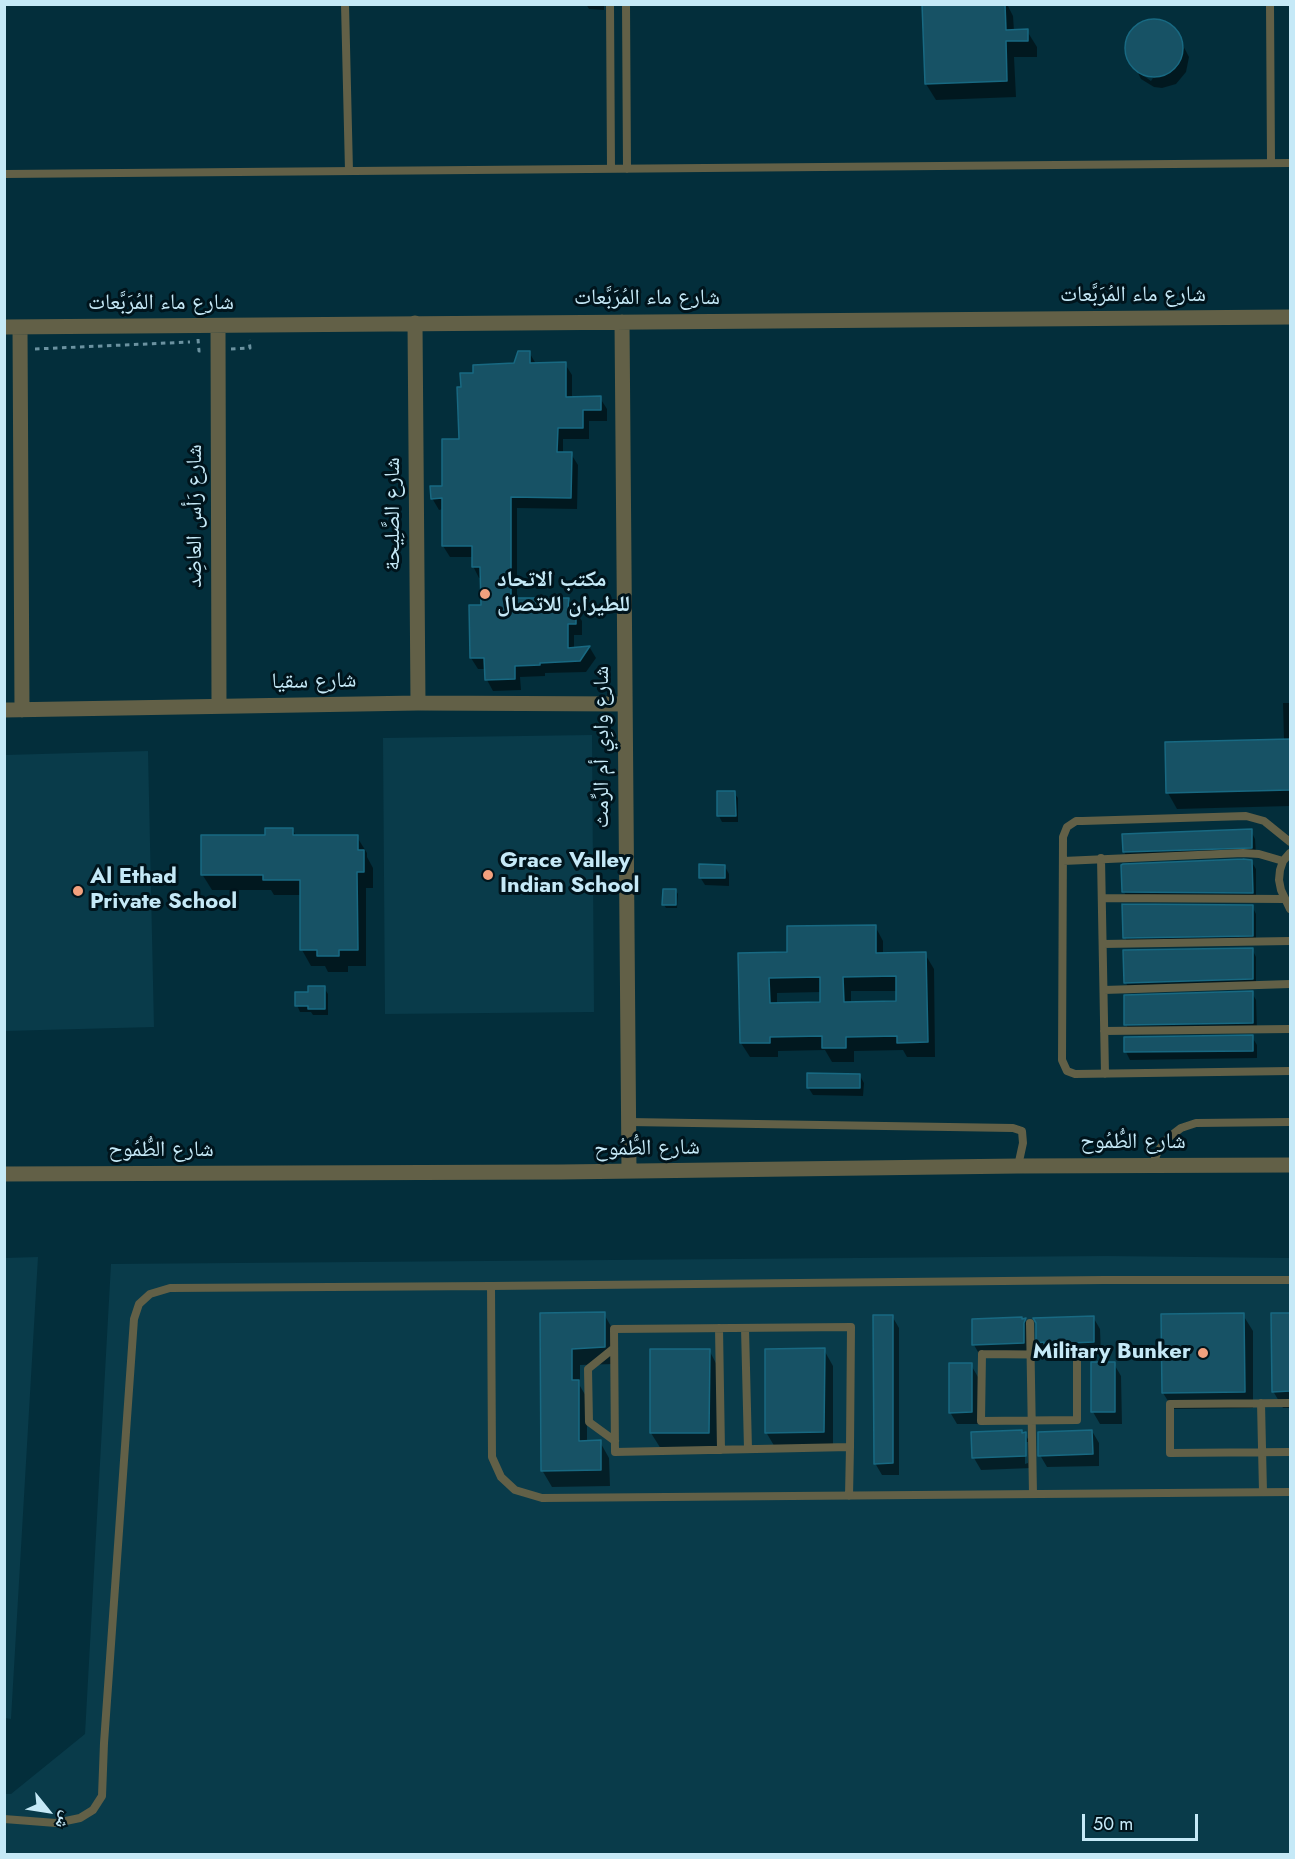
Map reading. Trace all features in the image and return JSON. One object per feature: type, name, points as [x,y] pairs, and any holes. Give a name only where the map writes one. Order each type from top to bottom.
[{"type":"street","name":"شارع ماء المُرَبَّعات","points":[[12,327],[1290,317]]},
{"type":"street","name":"شارع وادِي أم الرِّمث","points":[[622,322],[629,1171]]},
{"type":"street","name":"شارع الصَّلِيحة","points":[[415,323],[418,703]]},
{"type":"street","name":"شارع رَأس العاضِد","points":[[218,326],[219,706]]},
{"type":"street","points":[[12,327],[20,349],[22,710]]},
{"type":"street","name":"شارع سقيا","points":[[4,710],[418,703],[625,704]]},
{"type":"street","name":"شارع الطُّمُوح","points":[[4,1174],[1290,1165]]},
{"type":"lane","points":[[345,4],[349,171]]},
{"type":"lane","points":[[610,4],[611,169]]},
{"type":"lane","points":[[626,4],[627,169]]},
{"type":"lane","points":[[1270,4],[1271,163]]},
{"type":"lane","points":[[4,174],[1290,162]]},
{"type":"lane","points":[[1290,842],[1264,821],[1246,816],[1082,821],[1071,824],[1064,832],[1062,1064],[1071,1073],[1290,1071]]},
{"type":"lane","points":[[1063,861],[1243,853],[1259,854],[1283,861]]},
{"type":"lane","points":[[1290,853],[1283,861],[1279,880],[1290,909]]},
{"type":"lane","points":[[1101,858],[1105,1074]]},
{"type":"lane","points":[[1102,898],[1285,899]]},
{"type":"lane","points":[[1103,944],[1290,941]]},
{"type":"lane","points":[[1104,990],[1290,984]]},
{"type":"lane","points":[[1104,1031],[1290,1029]]},
{"type":"lane","points":[[629,1122],[1013,1128],[1022,1131],[1023,1143],[1018,1166]]},
{"type":"lane","points":[[1152,1166],[1158,1151],[1168,1138],[1181,1128],[1196,1123],[1290,1122]]},
{"type":"lane","points":[[4,1819],[56,1823],[80,1818],[93,1810],[102,1796],[134,1319],[139,1304],[150,1294],[170,1288],[1290,1280]]},
{"type":"lane","points":[[491,1286],[492,1457],[501,1477],[515,1490],[542,1498],[1290,1492]]},
{"type":"lane","points":[[1030,1323],[1033,1494]]},
{"type":"lane","points":[[849,1496],[850,1447],[851,1327],[614,1329],[615,1452],[850,1447]]},
{"type":"lane","points":[[719,1328],[722,1450]]},
{"type":"lane","points":[[744,1328],[748,1449]]},
{"type":"lane","points":[[614,1348],[588,1368],[589,1422],[615,1441]]},
{"type":"lane","points":[[982,1354],[1077,1355],[1077,1420],[1032,1421],[981,1421],[982,1354]]},
{"type":"lane","points":[[1261,1403],[1263,1492]]},
{"type":"lane","points":[[1290,1403],[1170,1404],[1170,1453],[1290,1452]]},
{"type":"path","points":[[20,349],[46,350],[198,342]]},
{"type":"shaded area","name":"Grace Valley Indian School","points":[[592,735],[594,1012],[385,1014],[383,738]]},
{"type":"shaded area","name":"Al Ethad Private School","points":[[148,751],[154,1027],[5,1031],[5,755]]},
{"type":"shaded area","points":[[1106,1256],[1290,1258],[1290,1854],[5,1854],[4,1794],[11,1794],[85,1734],[111,1264]]},
{"type":"shaded area","points":[[38,1257],[11,1719],[5,1718],[5,1258]]},
{"type":"building","points":[[922,4],[1005,4],[1006,30],[1028,29],[1028,41],[1006,41],[1007,81],[925,84]]},
{"type":"building","points":[[1154,19],[1170,24],[1178,32],[1183,48],[1178,64],[1170,72],[1154,77],[1138,72],[1130,64],[1125,48],[1130,32],[1138,24]]},
{"type":"building","points":[[518,351],[530,351],[530,363],[566,362],[566,397],[601,396],[601,410],[583,410],[583,428],[558,428],[557,452],[572,452],[571,498],[511,497],[511,598],[569,598],[568,608],[576,608],[576,624],[568,624],[568,648],[590,646],[580,661],[515,666],[515,679],[485,680],[484,658],[470,658],[469,605],[481,605],[480,567],[472,567],[472,546],[442,546],[442,498],[431,499],[430,486],[442,486],[442,439],[459,439],[457,387],[461,387],[460,373],[473,373],[473,365],[514,363]]},
{"type":"building","points":[[1290,739],[1290,790],[1166,793],[1165,742]]},
{"type":"building","points":[[717,791],[735,791],[736,816],[717,816]]},
{"type":"building","points":[[265,828],[293,828],[293,835],[358,835],[358,850],[364,850],[364,872],[357,872],[358,950],[339,950],[339,956],[317,956],[317,950],[300,950],[300,880],[263,880],[263,875],[201,875],[201,835],[265,835]]},
{"type":"building","points":[[1252,829],[1252,848],[1123,852],[1122,834]]},
{"type":"building","points":[[1252,860],[1253,893],[1122,892],[1121,865],[1123,864]]},
{"type":"building","points":[[699,864],[725,865],[725,878],[699,878]]},
{"type":"building","points":[[663,889],[676,889],[676,905],[662,905]]},
{"type":"building","points":[[1122,904],[1253,905],[1253,936],[1123,938]]},
{"type":"building","points":[[876,925],[876,953],[926,952],[928,1042],[897,1043],[897,1036],[846,1037],[846,1048],[822,1048],[822,1036],[770,1037],[770,1043],[740,1043],[738,953],[787,952],[787,926]],"holes":[[[896,976],[896,1001],[844,1002],[843,977]],[[820,977],[820,1002],[770,1003],[769,978]]]},
{"type":"building","points":[[1253,948],[1253,979],[1124,983],[1123,950]]},
{"type":"building","points":[[308,986],[325,986],[325,1009],[295,1006],[295,992],[308,992]]},
{"type":"building","points":[[1253,991],[1253,1023],[1124,1025],[1124,995]]},
{"type":"building","points":[[1253,1035],[1253,1051],[1124,1052],[1124,1037]]},
{"type":"building","points":[[807,1073],[860,1074],[860,1088],[807,1088]]},
{"type":"building","points":[[605,1312],[605,1347],[572,1349],[572,1380],[579,1380],[579,1441],[601,1440],[601,1470],[541,1471],[540,1313]]},
{"type":"building","name":"Military Bunker","points":[[1244,1313],[1245,1392],[1162,1393],[1161,1314]]},
{"type":"building","points":[[1271,1313],[1290,1313],[1290,1391],[1272,1392]]},
{"type":"building","points":[[873,1315],[893,1315],[893,1463],[874,1464]]},
{"type":"building","points":[[1094,1316],[1094,1342],[1036,1343],[1036,1323],[1033,1318]]},
{"type":"building","points":[[1022,1317],[1022,1319],[1026,1318],[1024,1343],[972,1345],[972,1319]]},
{"type":"building","points":[[825,1348],[824,1432],[765,1433],[765,1349]]},
{"type":"building","points":[[650,1349],[710,1349],[709,1433],[650,1433]]},
{"type":"building","points":[[1091,1362],[1115,1362],[1115,1412],[1091,1412]]},
{"type":"building","points":[[949,1363],[972,1363],[972,1412],[949,1413]]},
{"type":"building","points":[[1022,1430],[1022,1433],[1026,1432],[1026,1456],[972,1458],[971,1432]]},
{"type":"building","points":[[1092,1430],[1093,1454],[1038,1456],[1038,1432]]},
{"type":"place","name":"مكتب الاتحاد للطيران للاتصال","points":[[485,594]]},
{"type":"place","name":"Grace Valley Indian School","points":[[488,875]]},
{"type":"place","name":"Al Ethad Private School","points":[[78,891]]},
{"type":"place","name":"Military Bunker","points":[[1203,1353]]}]
